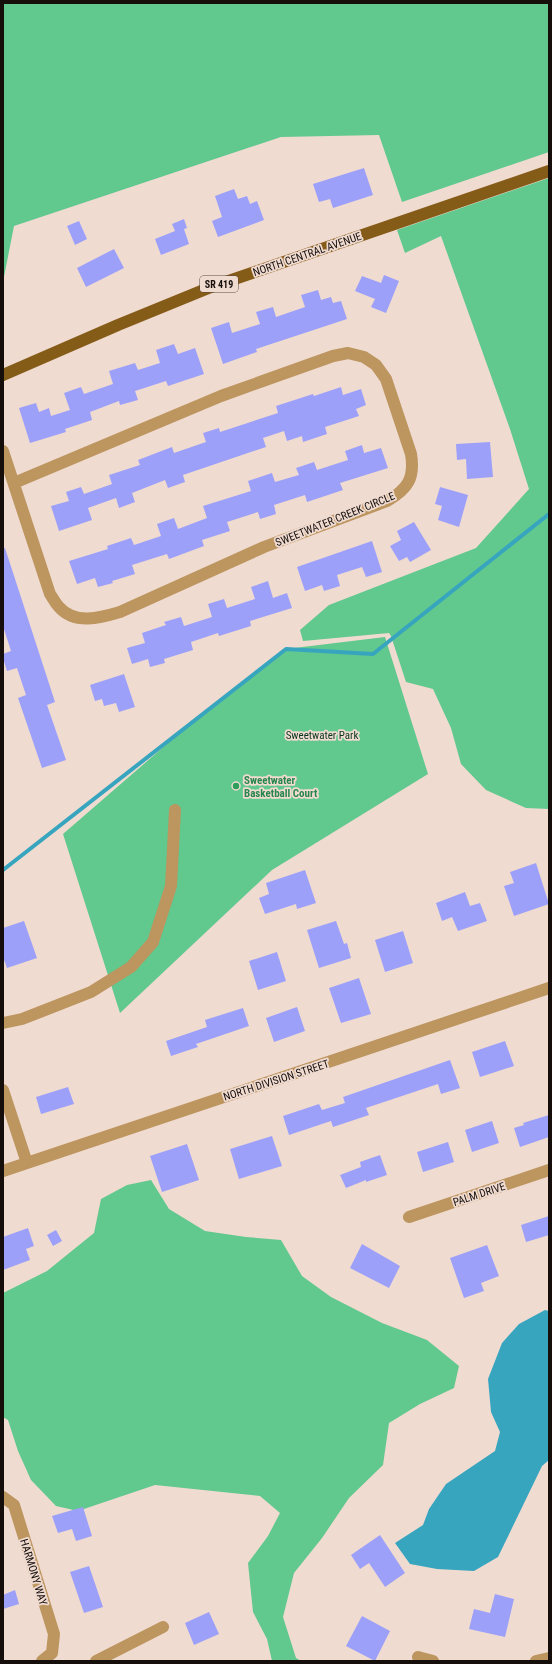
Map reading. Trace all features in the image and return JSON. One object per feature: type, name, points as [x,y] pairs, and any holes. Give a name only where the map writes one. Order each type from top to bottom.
[{"type":"main road","name":"NORTH CENTRAL AVENUE","points":[[3,375],[118,325],[211,287],[549,172]]},
{"type":"street","name":"SWEETWATER CREEK CIRCLE","points":[[3,451],[50,594],[59,607],[71,616],[86,619],[102,618],[120,612],[264,547],[387,500],[401,493],[409,482],[413,466],[411,454],[386,379],[376,365],[364,357],[348,353],[334,356],[221,396],[14,483]]},
{"type":"street","points":[[3,1023],[22,1019],[91,992],[131,967],[153,942],[172,886],[175,810]]},
{"type":"street","name":"NORTH DIVISION STREET","points":[[3,1171],[549,988]]},
{"type":"street","points":[[3,1090],[27,1163]]},
{"type":"street","name":"PALM DRIVE","points":[[408,1217],[549,1170]]},
{"type":"street","name":"HARMONY WAY","points":[[3,1497],[14,1505],[54,1634],[52,1653],[42,1661]]},
{"type":"street","points":[[96,1661],[163,1627]]},
{"type":"street","points":[[418,1657],[433,1661]]},
{"type":"street","points":[[536,1661],[549,1658]]},
{"type":"green space","points":[[3,3],[549,3],[549,152],[402,202],[379,135],[281,137],[14,226],[3,282]]},
{"type":"green space","points":[[549,178],[549,809],[526,808],[486,790],[461,764],[451,728],[433,689],[406,682],[389,633],[303,641],[300,630],[329,605],[476,548],[529,489],[510,429],[441,236],[405,253],[397,230]]},
{"type":"green space","name":"Sweetwater Park","points":[[385,637],[428,774],[272,870],[120,1013],[63,834],[190,724],[286,649]]},
{"type":"green space","points":[[151,1180],[169,1209],[205,1231],[281,1240],[302,1276],[331,1297],[382,1323],[427,1340],[459,1366],[454,1388],[420,1404],[389,1423],[383,1465],[349,1498],[322,1538],[294,1573],[283,1617],[296,1658],[301,1661],[272,1661],[267,1639],[253,1612],[248,1563],[268,1536],[280,1513],[260,1496],[155,1485],[78,1511],[56,1506],[31,1480],[18,1451],[8,1420],[3,1417],[3,1293],[47,1271],[94,1233],[101,1199],[127,1185]]},
{"type":"water","points":[[545,1310],[549,1311],[549,1460],[542,1466],[498,1557],[474,1571],[437,1569],[410,1564],[395,1543],[423,1525],[429,1509],[446,1484],[495,1451],[500,1432],[491,1412],[488,1379],[502,1343],[519,1324]]},
{"type":"building","points":[[364,168],[373,195],[333,208],[330,199],[319,202],[313,184]]},
{"type":"building","points":[[234,189],[238,199],[247,196],[250,204],[257,201],[264,220],[218,237],[212,221],[222,217],[215,196]]},
{"type":"building","points":[[184,219],[187,228],[184,229],[189,244],[161,255],[155,239],[175,231],[172,224]]},
{"type":"building","points":[[79,221],[87,239],[75,245],[67,226]]},
{"type":"building","points":[[114,249],[124,268],[86,287],[77,268]]},
{"type":"building","points":[[384,275],[399,281],[386,313],[371,307],[375,299],[355,291],[362,276],[381,283]]},
{"type":"building","points":[[318,290],[321,300],[331,297],[333,303],[341,301],[347,319],[256,349],[257,352],[223,364],[211,328],[229,322],[232,333],[260,324],[256,312],[273,307],[276,317],[305,307],[301,295]]},
{"type":"building","points":[[174,344],[178,354],[195,348],[204,374],[168,386],[166,381],[135,391],[138,400],[120,405],[119,401],[90,412],[92,420],[65,429],[66,432],[30,443],[19,408],[36,403],[39,412],[49,408],[51,416],[70,410],[64,393],[81,387],[84,394],[113,384],[109,371],[135,363],[138,370],[160,363],[156,350]]},
{"type":"building","points":[[341,387],[343,395],[361,389],[366,405],[356,409],[359,416],[325,427],[327,434],[303,442],[302,436],[287,441],[284,431],[263,438],[266,447],[183,475],[185,482],[168,488],[165,480],[132,493],[135,502],[119,508],[116,498],[88,508],[92,520],[59,531],[51,506],[69,501],[66,492],[81,487],[84,494],[112,484],[109,475],[140,465],[138,460],[172,447],[174,453],[206,442],[203,433],[219,428],[220,432],[278,413],[276,406]]},
{"type":"building","points":[[490,442],[493,477],[467,479],[466,459],[457,460],[456,444]]},
{"type":"building","points":[[362,445],[364,453],[381,448],[388,468],[340,483],[343,490],[307,502],[305,495],[274,505],[276,514],[260,519],[258,512],[227,522],[230,531],[202,540],[204,546],[169,559],[167,554],[132,565],[135,574],[112,581],[113,583],[98,587],[95,578],[77,584],[69,561],[108,549],[107,546],[131,538],[134,545],[161,536],[157,524],[174,518],[178,529],[207,518],[203,506],[251,491],[248,481],[272,473],[275,482],[299,475],[296,468],[314,462],[317,470],[348,460],[345,451]]},
{"type":"building","points":[[440,487],[468,495],[459,527],[438,520],[442,506],[435,504]]},
{"type":"building","points":[[414,522],[431,550],[410,562],[407,557],[399,561],[390,546],[401,540],[397,531]]},
{"type":"building","points":[[372,541],[382,572],[366,577],[362,567],[337,575],[340,586],[324,591],[322,585],[305,591],[297,567]]},
{"type":"building","points":[[5,548],[55,702],[47,705],[66,760],[42,768],[18,698],[26,695],[17,668],[7,671],[3,658],[3,654],[11,651],[3,626],[3,549]]},
{"type":"building","points":[[268,581],[273,598],[287,593],[292,608],[250,621],[251,626],[219,636],[218,633],[191,642],[193,650],[164,659],[165,663],[150,667],[148,659],[132,664],[127,648],[145,643],[142,633],[166,625],[164,622],[181,617],[184,626],[212,617],[208,604],[224,599],[227,608],[255,599],[251,587]]},
{"type":"building","points":[[124,674],[135,707],[119,712],[116,703],[104,706],[102,699],[95,701],[90,685]]},
{"type":"building","points":[[536,863],[549,904],[514,916],[504,886],[514,883],[510,872]]},
{"type":"building","points":[[305,870],[316,903],[297,909],[296,904],[265,914],[259,898],[269,894],[266,883]]},
{"type":"building","points":[[465,892],[470,906],[480,903],[487,921],[458,931],[452,917],[442,921],[436,903]]},
{"type":"building","points":[[24,921],[37,958],[7,968],[3,957],[3,928]]},
{"type":"building","points":[[336,921],[344,944],[347,943],[351,958],[319,968],[307,930]]},
{"type":"building","points":[[403,931],[413,963],[385,972],[375,940]]},
{"type":"building","points":[[277,952],[286,981],[258,990],[249,961]]},
{"type":"building","points":[[359,978],[371,1014],[341,1023],[329,988]]},
{"type":"building","points":[[297,1007],[305,1031],[274,1042],[266,1018]]},
{"type":"building","points":[[243,1008],[249,1026],[196,1044],[198,1047],[171,1056],[166,1041],[207,1027],[205,1020]]},
{"type":"building","points":[[505,1041],[514,1066],[480,1077],[472,1052]]},
{"type":"building","points":[[450,1060],[460,1088],[441,1094],[438,1084],[366,1108],[369,1115],[333,1127],[331,1121],[289,1135],[283,1116],[319,1104],[322,1110],[345,1103],[343,1097]]},
{"type":"building","points":[[68,1087],[74,1104],[41,1114],[36,1097]]},
{"type":"building","points":[[549,1115],[549,1137],[520,1147],[514,1128],[524,1125],[523,1123]]},
{"type":"building","points":[[492,1121],[499,1143],[472,1152],[465,1130]]},
{"type":"building","points":[[272,1136],[282,1166],[239,1179],[230,1149]]},
{"type":"building","points":[[448,1142],[454,1162],[423,1172],[417,1152]]},
{"type":"building","points":[[187,1144],[199,1180],[162,1192],[150,1156]]},
{"type":"building","points":[[380,1155],[387,1175],[366,1182],[366,1180],[346,1188],[340,1175],[361,1167],[360,1162]]},
{"type":"building","points":[[549,1216],[549,1235],[526,1242],[521,1225]]},
{"type":"building","points":[[28,1228],[34,1246],[26,1249],[30,1260],[3,1270],[3,1237]]},
{"type":"building","points":[[56,1230],[62,1241],[53,1246],[47,1235]]},
{"type":"building","points":[[362,1244],[400,1266],[389,1288],[350,1268]]},
{"type":"building","points":[[487,1245],[499,1276],[481,1283],[484,1291],[464,1298],[450,1258]]},
{"type":"building","points":[[83,1507],[92,1536],[76,1541],[72,1529],[58,1533],[52,1516]]},
{"type":"building","points":[[380,1535],[405,1573],[385,1587],[369,1563],[360,1569],[351,1555]]},
{"type":"building","points":[[89,1566],[103,1607],[84,1613],[70,1572]]},
{"type":"building","points":[[15,1590],[19,1604],[3,1609],[3,1595]]},
{"type":"building","points":[[495,1594],[514,1599],[505,1637],[469,1629],[474,1609],[490,1613]]},
{"type":"building","points":[[209,1612],[219,1634],[194,1645],[185,1623]]},
{"type":"building","points":[[362,1616],[390,1631],[375,1661],[346,1646]]},
{"type":"waterway","points":[[3,870],[286,649],[373,654],[549,514]]},
{"type":"place","name":"Sweetwater Basketball Court","points":[[236,786]]}]
